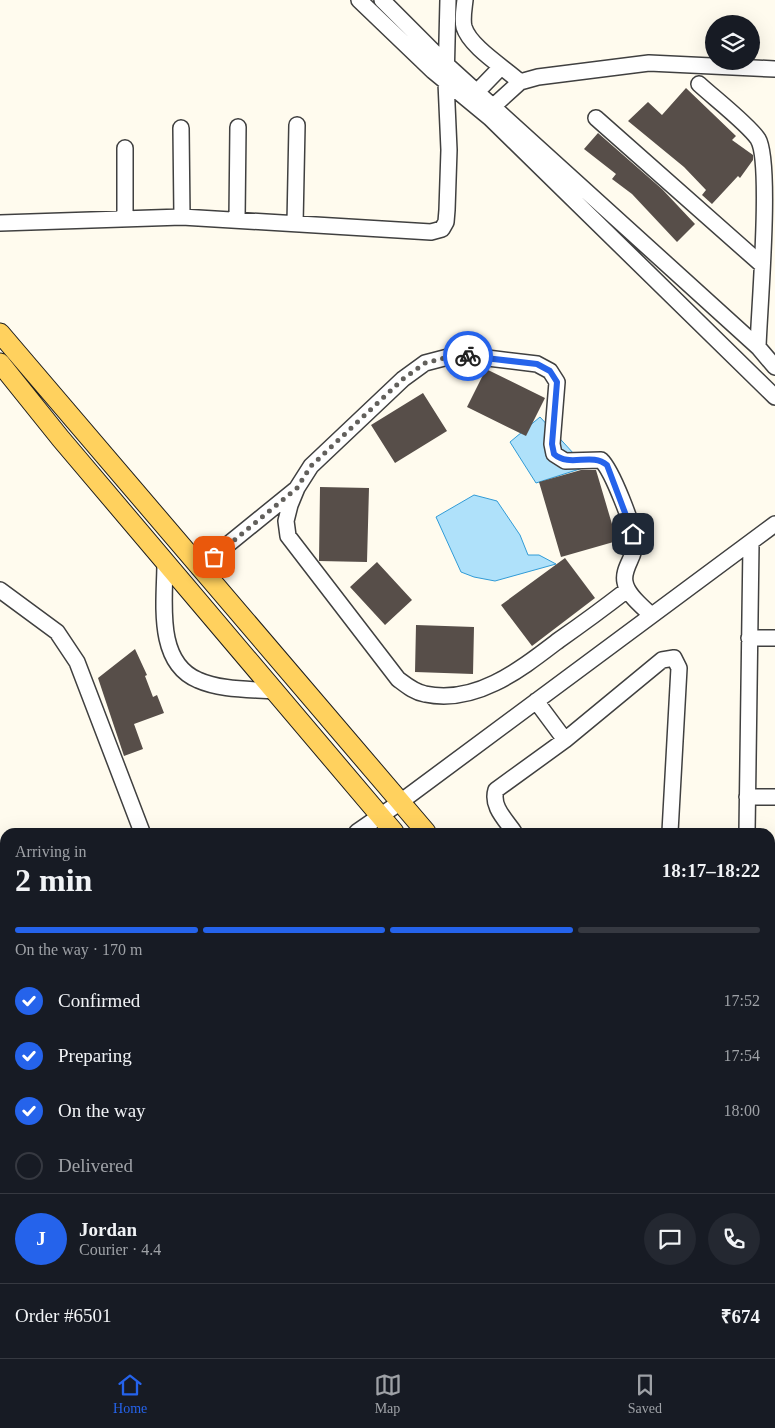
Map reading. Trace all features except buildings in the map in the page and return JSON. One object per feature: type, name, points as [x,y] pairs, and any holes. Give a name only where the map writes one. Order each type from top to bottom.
[{"type":"main road","points":[[0,333],[422,828]]},
{"type":"main road","points":[[0,363],[165,563],[390,828]]},
{"type":"street","points":[[359,0],[446,82],[473,96]]},
{"type":"street","points":[[382,0],[447,65],[473,96],[758,348],[775,366]]},
{"type":"street","points":[[0,223],[182,217],[431,232],[442,229],[446,222],[449,150],[446,82],[448,0]]},
{"type":"street","points":[[465,0],[464,25],[466,32],[501,67],[520,82]]},
{"type":"street","points":[[490,110],[520,82],[538,77],[649,63],[775,69]]},
{"type":"street","points":[[473,96],[501,67]]},
{"type":"street","points":[[699,84],[757,138],[762,150],[770,192],[761,264],[758,348]]},
{"type":"street","points":[[490,110],[775,397]]},
{"type":"street","points":[[596,118],[761,264]]},
{"type":"street","points":[[295,224],[297,125]]},
{"type":"street","points":[[237,219],[238,127]]},
{"type":"street","points":[[181,128],[182,217]]},
{"type":"street","points":[[125,148],[125,218]]},
{"type":"street","points":[[627,590],[507,677],[473,692],[452,695],[425,694],[412,689],[398,679],[288,536],[286,521],[297,488],[311,466],[403,379],[425,363],[448,357],[471,356],[537,364],[550,371],[557,382],[552,444],[554,454],[565,461],[601,460],[611,471],[635,542],[624,573],[627,590],[651,615]]},
{"type":"street","points":[[199,568],[297,488]]},
{"type":"street","points":[[363,828],[651,615],[751,544],[775,524]]},
{"type":"street","points":[[747,828],[751,544]]},
{"type":"street","points":[[165,563],[166,631],[169,647],[175,660],[197,680],[274,692]]},
{"type":"street","points":[[0,590],[57,632],[70,649],[77,662],[140,828]]},
{"type":"street","points":[[749,638],[775,638]]},
{"type":"street","points":[[511,828],[496,807],[493,799],[496,790],[565,740],[662,660],[674,658],[680,668],[670,828]]},
{"type":"street","points":[[536,701],[565,740]]},
{"type":"street","points":[[747,797],[775,798]]},
{"type":"water","points":[[540,417],[586,467],[536,483],[510,442]]},
{"type":"water","points":[[474,495],[497,501],[520,535],[528,555],[539,555],[556,564],[495,581],[474,577],[461,572],[436,517]]},
{"type":"way so far","points":[[214,557],[297,488],[311,466],[403,379],[425,363],[448,357],[468,356]]},
{"type":"route","points":[[468,356],[537,364],[550,371],[557,382],[552,444],[554,454],[565,461],[594,459],[601,460],[607,465],[611,471],[633,534]]}]
